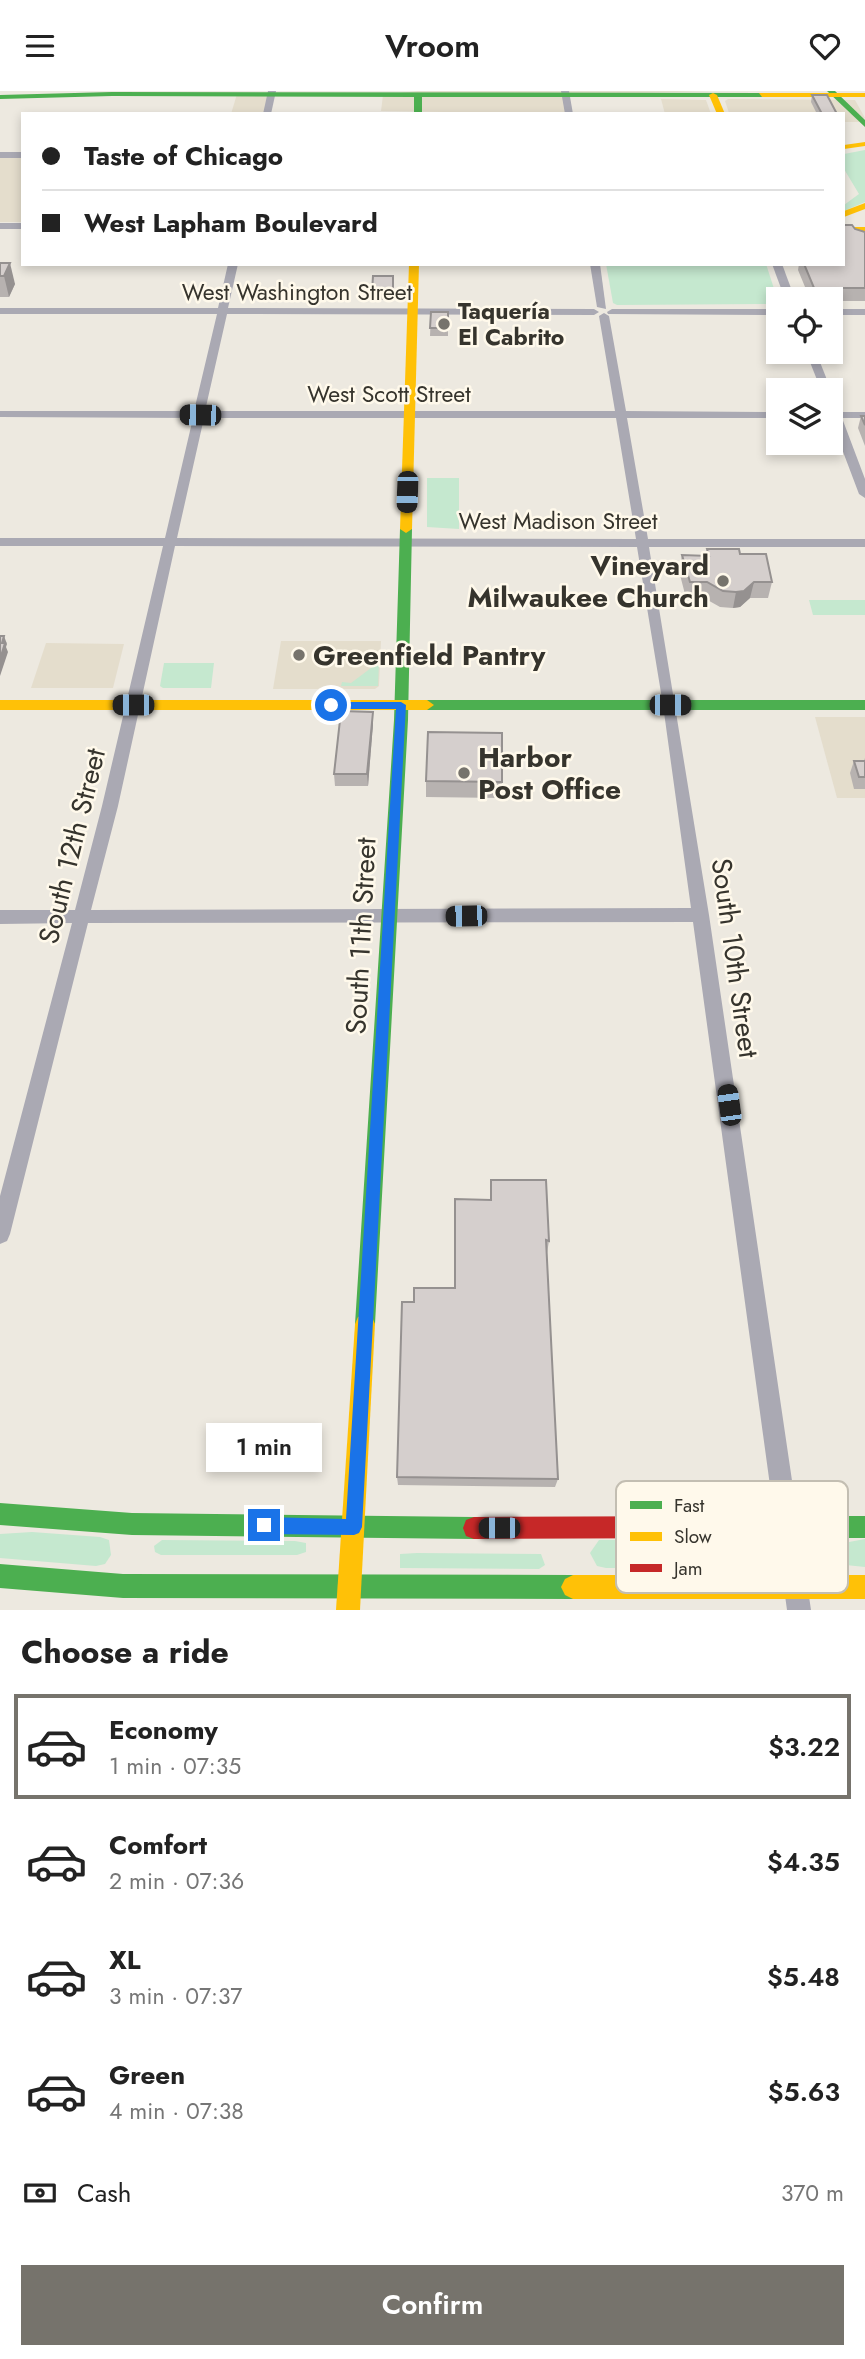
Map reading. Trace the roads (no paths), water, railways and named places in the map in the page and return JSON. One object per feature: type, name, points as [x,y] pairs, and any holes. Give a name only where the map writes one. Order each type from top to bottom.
[{"type":"main road","points":[[831,91],[865,125]]},
{"type":"main road","points":[[857,91],[865,96]]},
{"type":"main road","points":[[1,98],[272,93],[713,93],[865,96]]},
{"type":"main road","points":[[418,93],[418,112]]},
{"type":"main road","points":[[713,93],[720,112]]},
{"type":"main road","points":[[845,150],[865,144]]},
{"type":"main road","points":[[845,150],[865,149]]},
{"type":"main road","points":[[845,214],[865,206]]},
{"type":"main road","points":[[845,230],[865,230]]},
{"type":"main road","name":"South 11th Street","points":[[348,1610],[401,705],[414,266]]},
{"type":"main road","points":[[0,705],[865,705]]},
{"type":"main road","points":[[0,1514],[132,1524],[616,1528]]},
{"type":"main road","points":[[0,1576],[123,1586],[616,1587]]},
{"type":"street","points":[[267,112],[272,93]]},
{"type":"street","points":[[566,93],[569,112]]},
{"type":"street","points":[[0,155],[21,155]]},
{"type":"street","points":[[0,226],[21,226]]},
{"type":"street","name":"South 12th Street","points":[[0,1234],[82,917],[133,705],[233,266]]},
{"type":"street","name":"South 10th Street","points":[[595,266],[670,705],[781,1481]]},
{"type":"street","points":[[778,266],[786,287]]},
{"type":"street","name":"West Washington Street","points":[[0,311],[766,312]]},
{"type":"street","points":[[843,312],[865,312]]},
{"type":"street","points":[[843,413],[865,415]]},
{"type":"street","name":"West Scott Street","points":[[0,414],[766,415]]},
{"type":"street","points":[[843,438],[865,494]]},
{"type":"street","name":"West Madison Street","points":[[0,542],[865,543]]},
{"type":"street","points":[[0,917],[701,915]]},
{"type":"place","name":"Taquería El Cabrito","points":[[444,324]]},
{"type":"place","name":"Vineyard Milwaukee Church","points":[[723,581]]},
{"type":"place","name":"Greenfield Pantry","points":[[299,655]]},
{"type":"place","name":"Harbor Post Office","points":[[464,773]]}]
